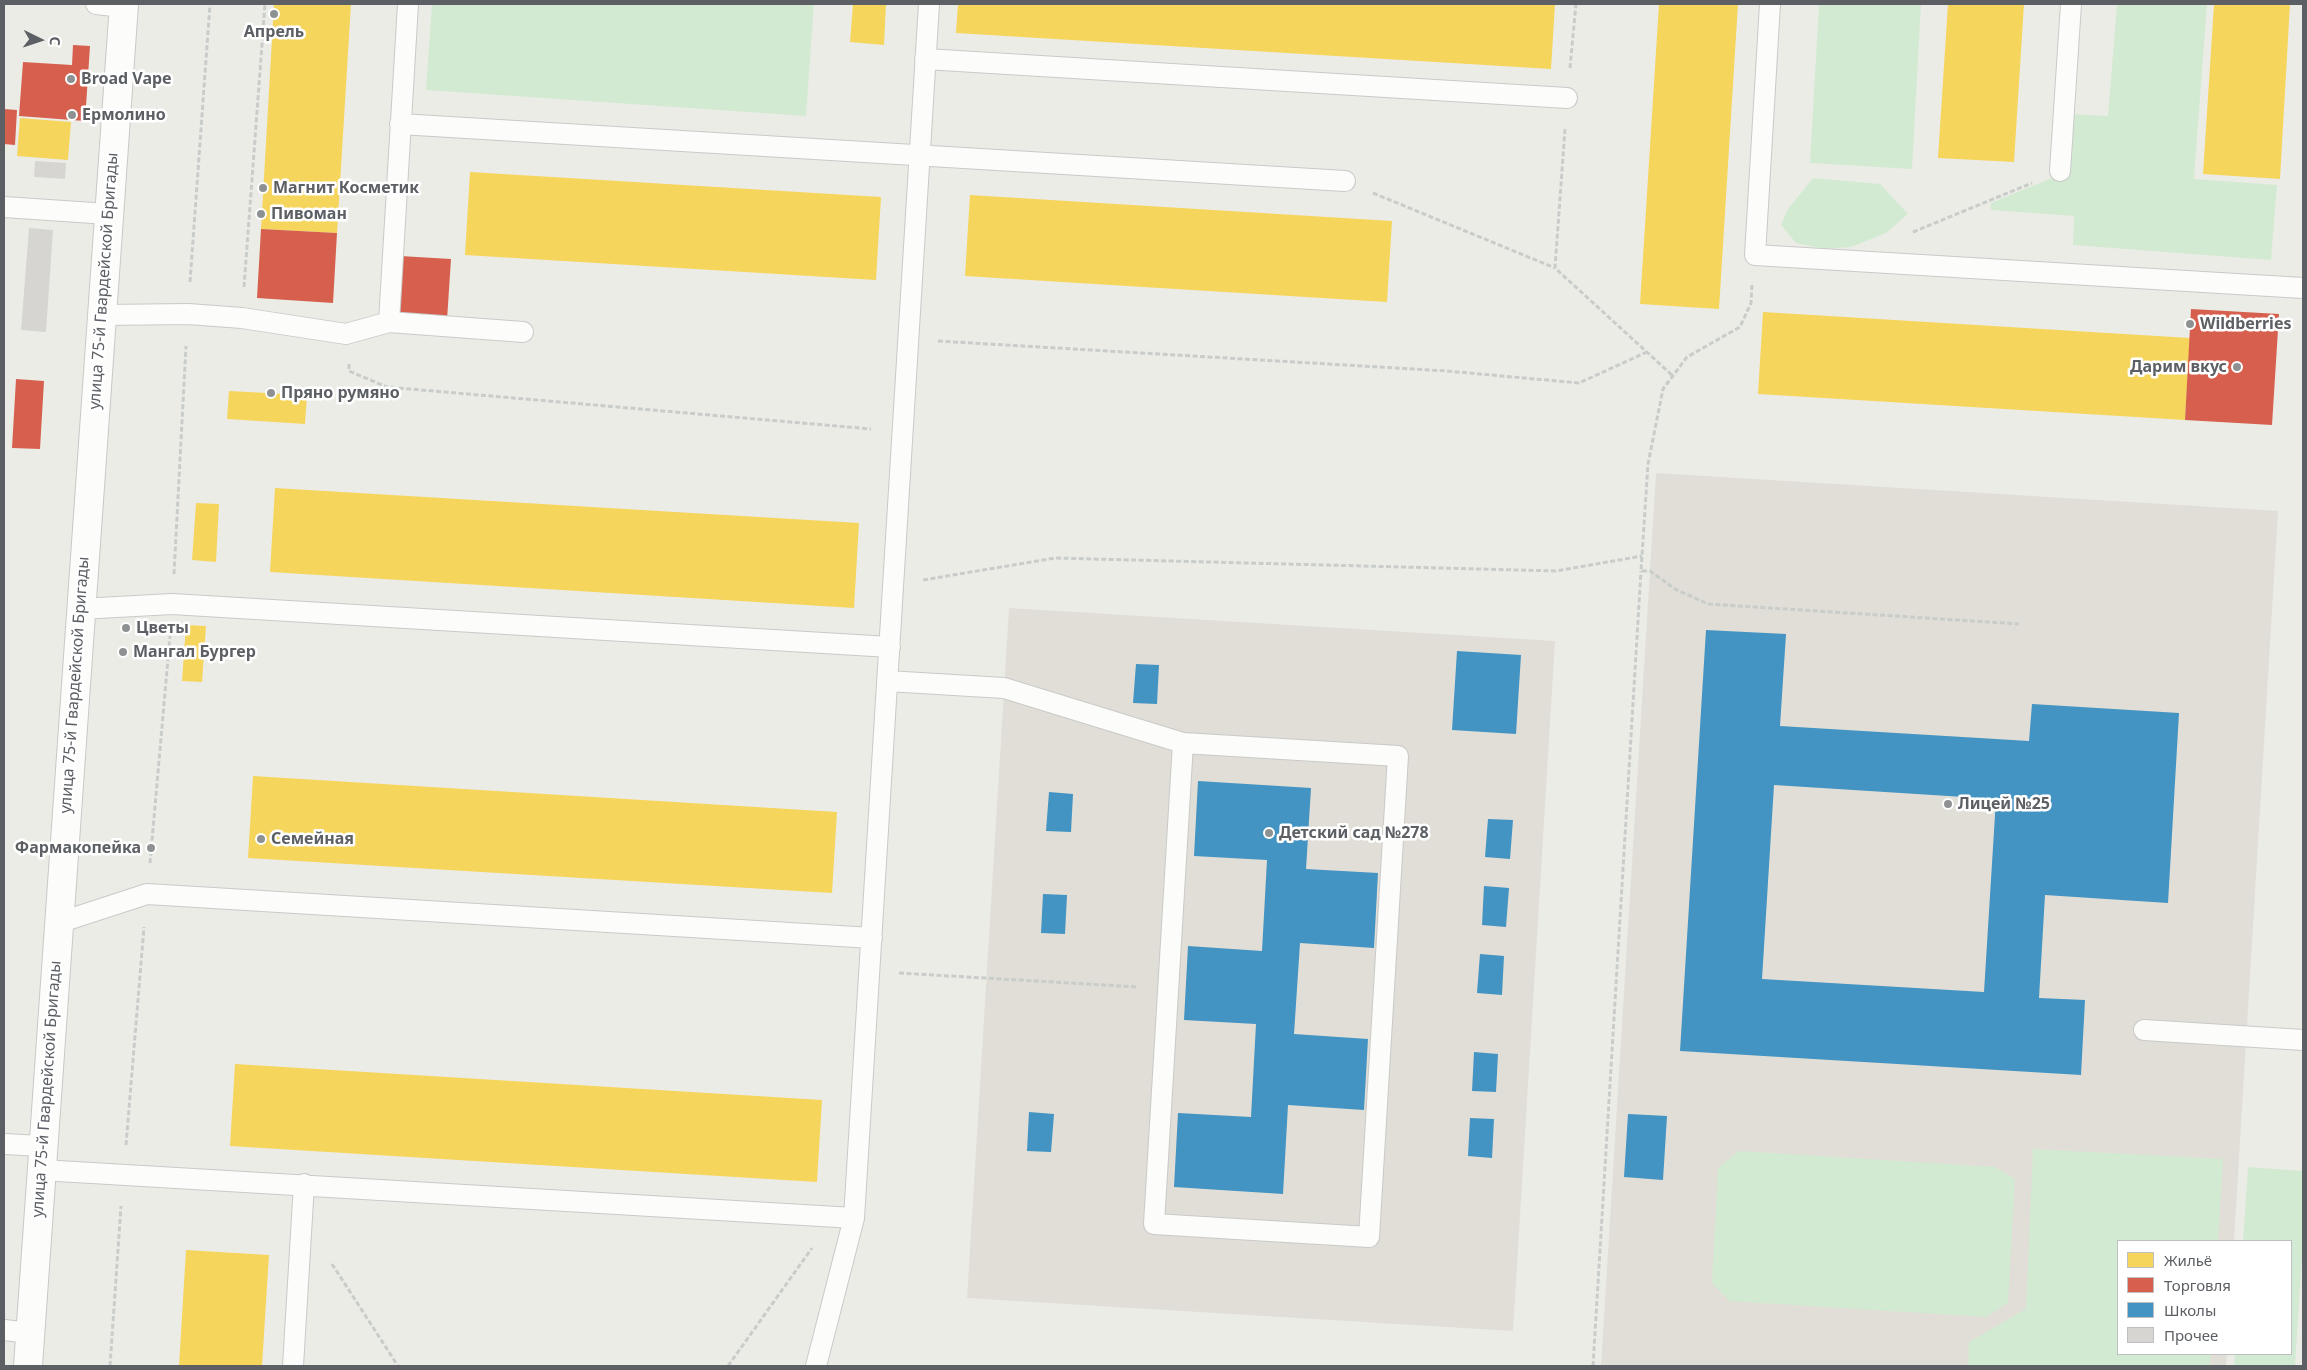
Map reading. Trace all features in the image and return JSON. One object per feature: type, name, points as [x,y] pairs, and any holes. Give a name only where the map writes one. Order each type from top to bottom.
[{"type":"main road","name":"улица 75-й Гвардейской Бригады","points":[[28,1366],[80,609],[103,315],[108,214],[123,5]]},
{"type":"lane","points":[[96,4],[123,5]]},
{"type":"lane","points":[[388,322],[408,4]]},
{"type":"lane","points":[[816,1366],[854,1218],[928,4]]},
{"type":"lane","points":[[1770,4],[1755,255],[2303,288]]},
{"type":"lane","points":[[2060,171],[2071,4]]},
{"type":"lane","points":[[925,59],[1567,98]]},
{"type":"lane","points":[[400,124],[1345,181]]},
{"type":"lane","points":[[4,207],[108,214]]},
{"type":"lane","points":[[103,315],[188,314],[242,318],[346,334],[388,322],[524,332]]},
{"type":"lane","points":[[80,609],[172,604],[890,647]]},
{"type":"lane","points":[[887,681],[1004,688],[1183,743],[1398,756],[1369,1238],[1154,1224],[1183,743]]},
{"type":"lane","points":[[58,922],[147,894],[872,938]]},
{"type":"lane","points":[[2144,1030],[2303,1040]]},
{"type":"lane","points":[[4,1144],[42,1158],[123,1173],[854,1218]]},
{"type":"lane","points":[[293,1366],[304,1184]]},
{"type":"lane","points":[[4,1330],[31,1333]]},
{"type":"path","points":[[110,1366],[123,1173],[172,604],[188,314],[210,4]]},
{"type":"path","points":[[242,318],[265,4]]},
{"type":"path","points":[[1555,268],[1567,98],[1576,4]]},
{"type":"path","points":[[1908,234],[2060,171]]},
{"type":"path","points":[[1345,181],[1555,268],[1673,376]]},
{"type":"path","points":[[1592,1366],[1648,464],[1663,389],[1687,357],[1740,327],[1751,304],[1755,255]]},
{"type":"path","points":[[346,334],[349,371],[387,387],[903,432]]},
{"type":"path","points":[[908,340],[1447,371],[1579,383],[1647,352]]},
{"type":"path","points":[[893,585],[1055,558],[1556,571],[1642,556]]},
{"type":"path","points":[[1641,571],[1650,571],[1675,589],[1708,604],[2019,624]]},
{"type":"path","points":[[870,971],[1168,989]]},
{"type":"path","points":[[728,1366],[834,1217]]},
{"type":"path","points":[[302,1218],[398,1366]]},
{"type":"shaded area","name":"Лицей №25","points":[[1656,473],[2278,511],[2234,1240],[2117,1240],[2117,1355],[2227,1355],[2226,1366],[1601,1366]]},
{"type":"shaded area","name":"Детский сад №278","points":[[1009,608],[1555,641],[1513,1331],[967,1298]]},
{"type":"green space","points":[[432,4],[814,4],[806,116],[426,90]]},
{"type":"green space","points":[[1819,4],[1921,4],[1912,169],[1810,163]]},
{"type":"green space","points":[[2117,4],[2207,4],[2194,179],[2277,185],[2271,260],[2073,245],[2074,216],[1991,210],[1991,203],[2064,173],[2068,114],[2108,116]]},
{"type":"green space","points":[[1813,178],[1880,184],[1908,214],[1886,233],[1851,247],[1825,249],[1796,243],[1781,225],[1788,209]]},
{"type":"green space","points":[[2033,1149],[2223,1159],[2218,1240],[2117,1240],[2117,1355],[2211,1355],[2210,1366],[1968,1366],[1969,1342],[2026,1309]]},
{"type":"green space","points":[[1739,1151],[1995,1167],[2015,1179],[2008,1303],[1986,1317],[1729,1301],[1712,1283],[1718,1168]]},
{"type":"green space","points":[[2248,1167],[2303,1171],[2303,1238],[2295,1366],[2234,1366],[2235,1355],[2292,1355],[2292,1240],[2243,1240]]},
{"type":"building: Жильё","points":[[274,4],[351,4],[337,233],[261,229]]},
{"type":"building: Жильё","points":[[853,4],[886,4],[884,45],[850,42]]},
{"type":"building: Жильё","points":[[958,4],[1555,4],[1551,69],[956,33]]},
{"type":"building: Жильё","points":[[1659,4],[1738,4],[1719,309],[1640,304]]},
{"type":"building: Жильё","points":[[1948,4],[2024,4],[2014,162],[1938,158]]},
{"type":"building: Жильё","points":[[2214,4],[2290,4],[2280,179],[2203,174]]},
{"type":"building: Жильё","points":[[20,118],[71,122],[68,160],[17,156]]},
{"type":"building: Жильё","points":[[470,172],[881,197],[876,280],[465,255]]},
{"type":"building: Жильё","points":[[970,195],[1392,221],[1387,302],[965,276]]},
{"type":"building: Жильё","points":[[1763,312],[2190,338],[2185,420],[1758,394]]},
{"type":"building: Жильё","points":[[229,391],[307,395],[305,424],[227,419]]},
{"type":"building: Жильё","points":[[275,488],[859,523],[854,608],[270,572]]},
{"type":"building: Жильё","points":[[196,503],[219,504],[216,562],[192,560]]},
{"type":"building: Жильё","points":[[186,625],[206,626],[202,682],[182,681]]},
{"type":"building: Жильё","points":[[253,776],[837,812],[832,893],[248,858]]},
{"type":"building: Жильё","points":[[235,1064],[822,1100],[817,1182],[230,1146]]},
{"type":"building: Жильё","points":[[186,1250],[269,1255],[262,1366],[179,1366]]},
{"type":"building: Торговля","points":[[73,45],[90,46],[85,121],[19,116],[23,62],[72,65]]},
{"type":"building: Торговля","points":[[4,109],[17,110],[15,145],[4,144]]},
{"type":"building: Торговля","points":[[261,229],[337,233],[333,303],[257,298]]},
{"type":"building: Торговля","points":[[400,256],[451,259],[447,320],[396,316]]},
{"type":"building: Торговля","points":[[2191,309],[2279,314],[2272,425],[2185,420]]},
{"type":"building: Торговля","points":[[16,379],[44,381],[40,449],[12,448]]},
{"type":"building: Школы","points":[[1706,630],[1786,634],[1780,726],[2029,741],[2032,704],[2179,713],[2168,903],[2045,895],[2039,998],[2085,1000],[2081,1075],[1680,1051]],"holes":[[[1774,785],[1996,799],[1984,992],[1762,979]]]},
{"type":"building: Школы","points":[[1457,651],[1521,655],[1516,734],[1452,730]]},
{"type":"building: Школы","points":[[1136,664],[1159,665],[1157,704],[1133,703]]},
{"type":"building: Школы","points":[[1198,781],[1311,788],[1306,869],[1378,873],[1374,948],[1300,943],[1294,1034],[1368,1039],[1364,1110],[1288,1105],[1283,1194],[1174,1187],[1178,1113],[1251,1117],[1256,1024],[1184,1020],[1188,946],[1262,951],[1267,860],[1194,856]]},
{"type":"building: Школы","points":[[1049,792],[1073,794],[1071,832],[1046,831]]},
{"type":"building: Школы","points":[[1488,819],[1513,820],[1510,859],[1485,857]]},
{"type":"building: Школы","points":[[1484,886],[1509,888],[1506,927],[1482,925]]},
{"type":"building: Школы","points":[[1043,894],[1067,895],[1065,934],[1041,933]]},
{"type":"building: Школы","points":[[1480,954],[1504,956],[1502,995],[1477,993]]},
{"type":"building: Школы","points":[[1474,1052],[1498,1054],[1496,1092],[1472,1091]]},
{"type":"building: Школы","points":[[1029,1112],[1054,1114],[1051,1152],[1027,1151]]},
{"type":"building: Школы","points":[[1628,1114],[1667,1116],[1663,1180],[1624,1177]]},
{"type":"building: Школы","points":[[1470,1118],[1494,1119],[1492,1158],[1468,1156]]},
{"type":"building: Прочее","points":[[35,161],[66,163],[65,179],[34,177]]},
{"type":"building: Прочее","points":[[29,228],[53,230],[46,332],[21,330]]},
{"type":"place","name":"Апрель","points":[[274,14]]},
{"type":"place","name":"Broad Vape","points":[[71,79]]},
{"type":"place","name":"Ермолино","points":[[72,115]]},
{"type":"place","name":"Магнит Косметик","points":[[263,188]]},
{"type":"place","name":"Пивоман","points":[[261,214]]},
{"type":"place","name":"Wildberries","points":[[2190,324]]},
{"type":"place","name":"Дарим вкус","points":[[2237,367]]},
{"type":"place","name":"Пряно румяно","points":[[271,393]]},
{"type":"place","name":"Цветы","points":[[126,628]]},
{"type":"place","name":"Мангал Бургер","points":[[123,652]]},
{"type":"place","name":"Лицей №25","points":[[1948,804]]},
{"type":"place","name":"Детский сад №278","points":[[1269,833]]},
{"type":"place","name":"Семейная","points":[[261,839]]},
{"type":"place","name":"Фармакопейка","points":[[151,848]]}]
